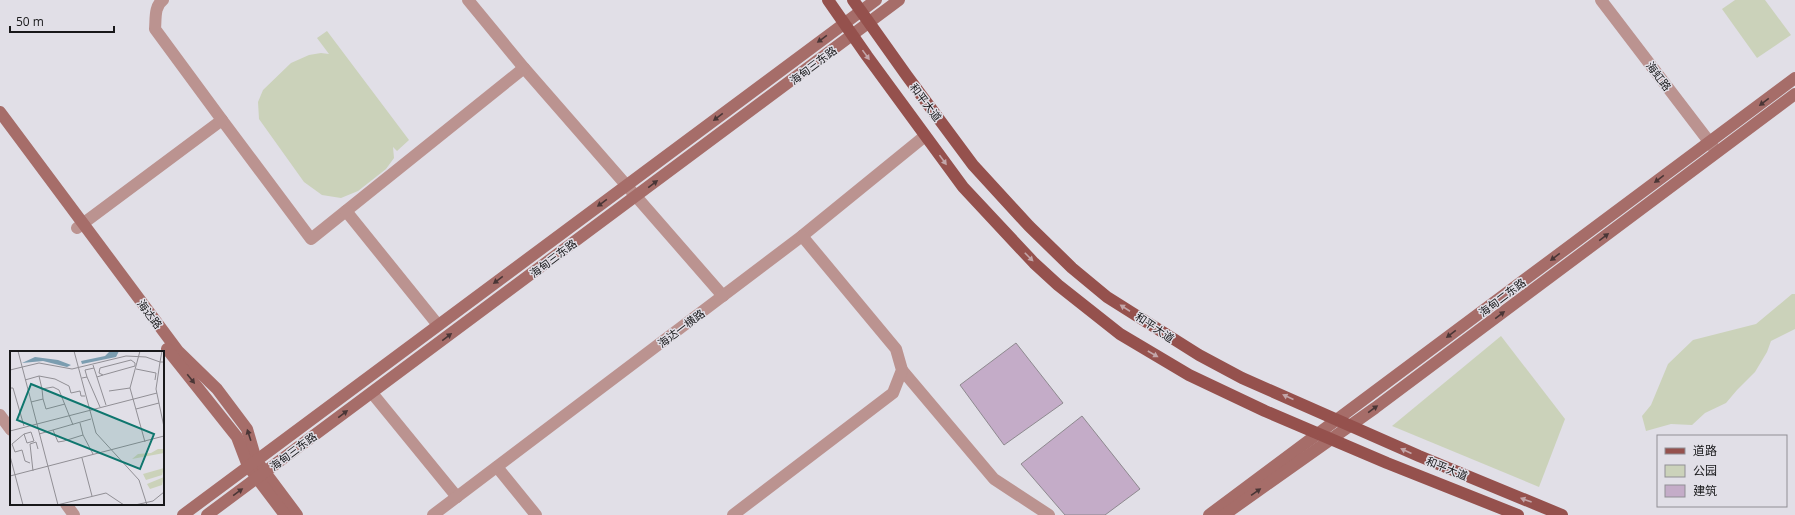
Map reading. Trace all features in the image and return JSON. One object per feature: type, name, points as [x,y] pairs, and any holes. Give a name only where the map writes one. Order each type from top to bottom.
[{"type":"main road","name":"和平大道","points":[[828,0],[852,36],[963,187],[1012,241],[1058,285],[1120,334],[1189,375],[1222,391],[1387,463],[1518,515]]},
{"type":"main road","name":"和平大道","points":[[853,0],[973,165],[1029,226],[1072,268],[1107,297],[1199,355],[1242,378],[1419,456],[1562,515]]},
{"type":"main road","points":[[183,515],[876,0]]},
{"type":"main road","name":"海甸三东路","points":[[207,515],[899,0]]},
{"type":"main road","name":"海甸二东路","points":[[1224,515],[1350,426],[1713,147],[1795,78]]},
{"type":"main road","name":"海甸二东路","points":[[1209,515],[1336,419],[1713,147],[1795,94]]},
{"type":"main road","name":"海达路","points":[[0,112],[80,225]]},
{"type":"main road","name":"海达路","points":[[0,123],[178,351],[217,389],[247,429],[252,463],[297,515]]},
{"type":"main road","name":"海达路","points":[[261,475],[285,515]]},
{"type":"street","points":[[468,0],[524,68],[723,296]]},
{"type":"street","name":"海虹路","points":[[1601,0],[1713,147]]},
{"type":"street","points":[[160,1],[156,12],[155,29],[311,238],[524,68]]},
{"type":"street","points":[[80,225],[222,120]]},
{"type":"street","name":"海达一横路","points":[[433,515],[802,236],[925,136]]},
{"type":"street","points":[[346,211],[438,325]]},
{"type":"street","points":[[802,236],[896,349],[902,370],[994,479],[1048,515]]},
{"type":"street","points":[[733,515],[893,393],[902,370]]},
{"type":"street","points":[[372,393],[457,497]]},
{"type":"street","points":[[0,415],[10,429]]},
{"type":"street","points":[[497,467],[536,515]]},
{"type":"street","points":[[67,505],[74,515]]},
{"type":"green space","points":[[1735,0],[1765,0],[1791,35],[1757,58],[1722,9]]},
{"type":"green space","points":[[327,31],[409,140],[397,151],[393,147],[394,158],[386,169],[358,191],[341,198],[322,195],[304,182],[259,119],[258,102],[263,90],[291,63],[309,55],[321,53],[329,54],[317,38]]},
{"type":"green space","points":[[1792,294],[1795,294],[1795,329],[1771,341],[1767,352],[1755,372],[1726,403],[1705,413],[1692,425],[1671,424],[1646,431],[1642,416],[1651,405],[1668,364],[1693,340],[1756,324]]},
{"type":"green space","points":[[1501,336],[1565,419],[1539,487],[1392,426]]},
{"type":"building","points":[[1016,343],[1063,403],[1004,445],[960,385]]},
{"type":"building","points":[[1082,416],[1140,489],[1105,515],[1065,515],[1021,464]]}]
